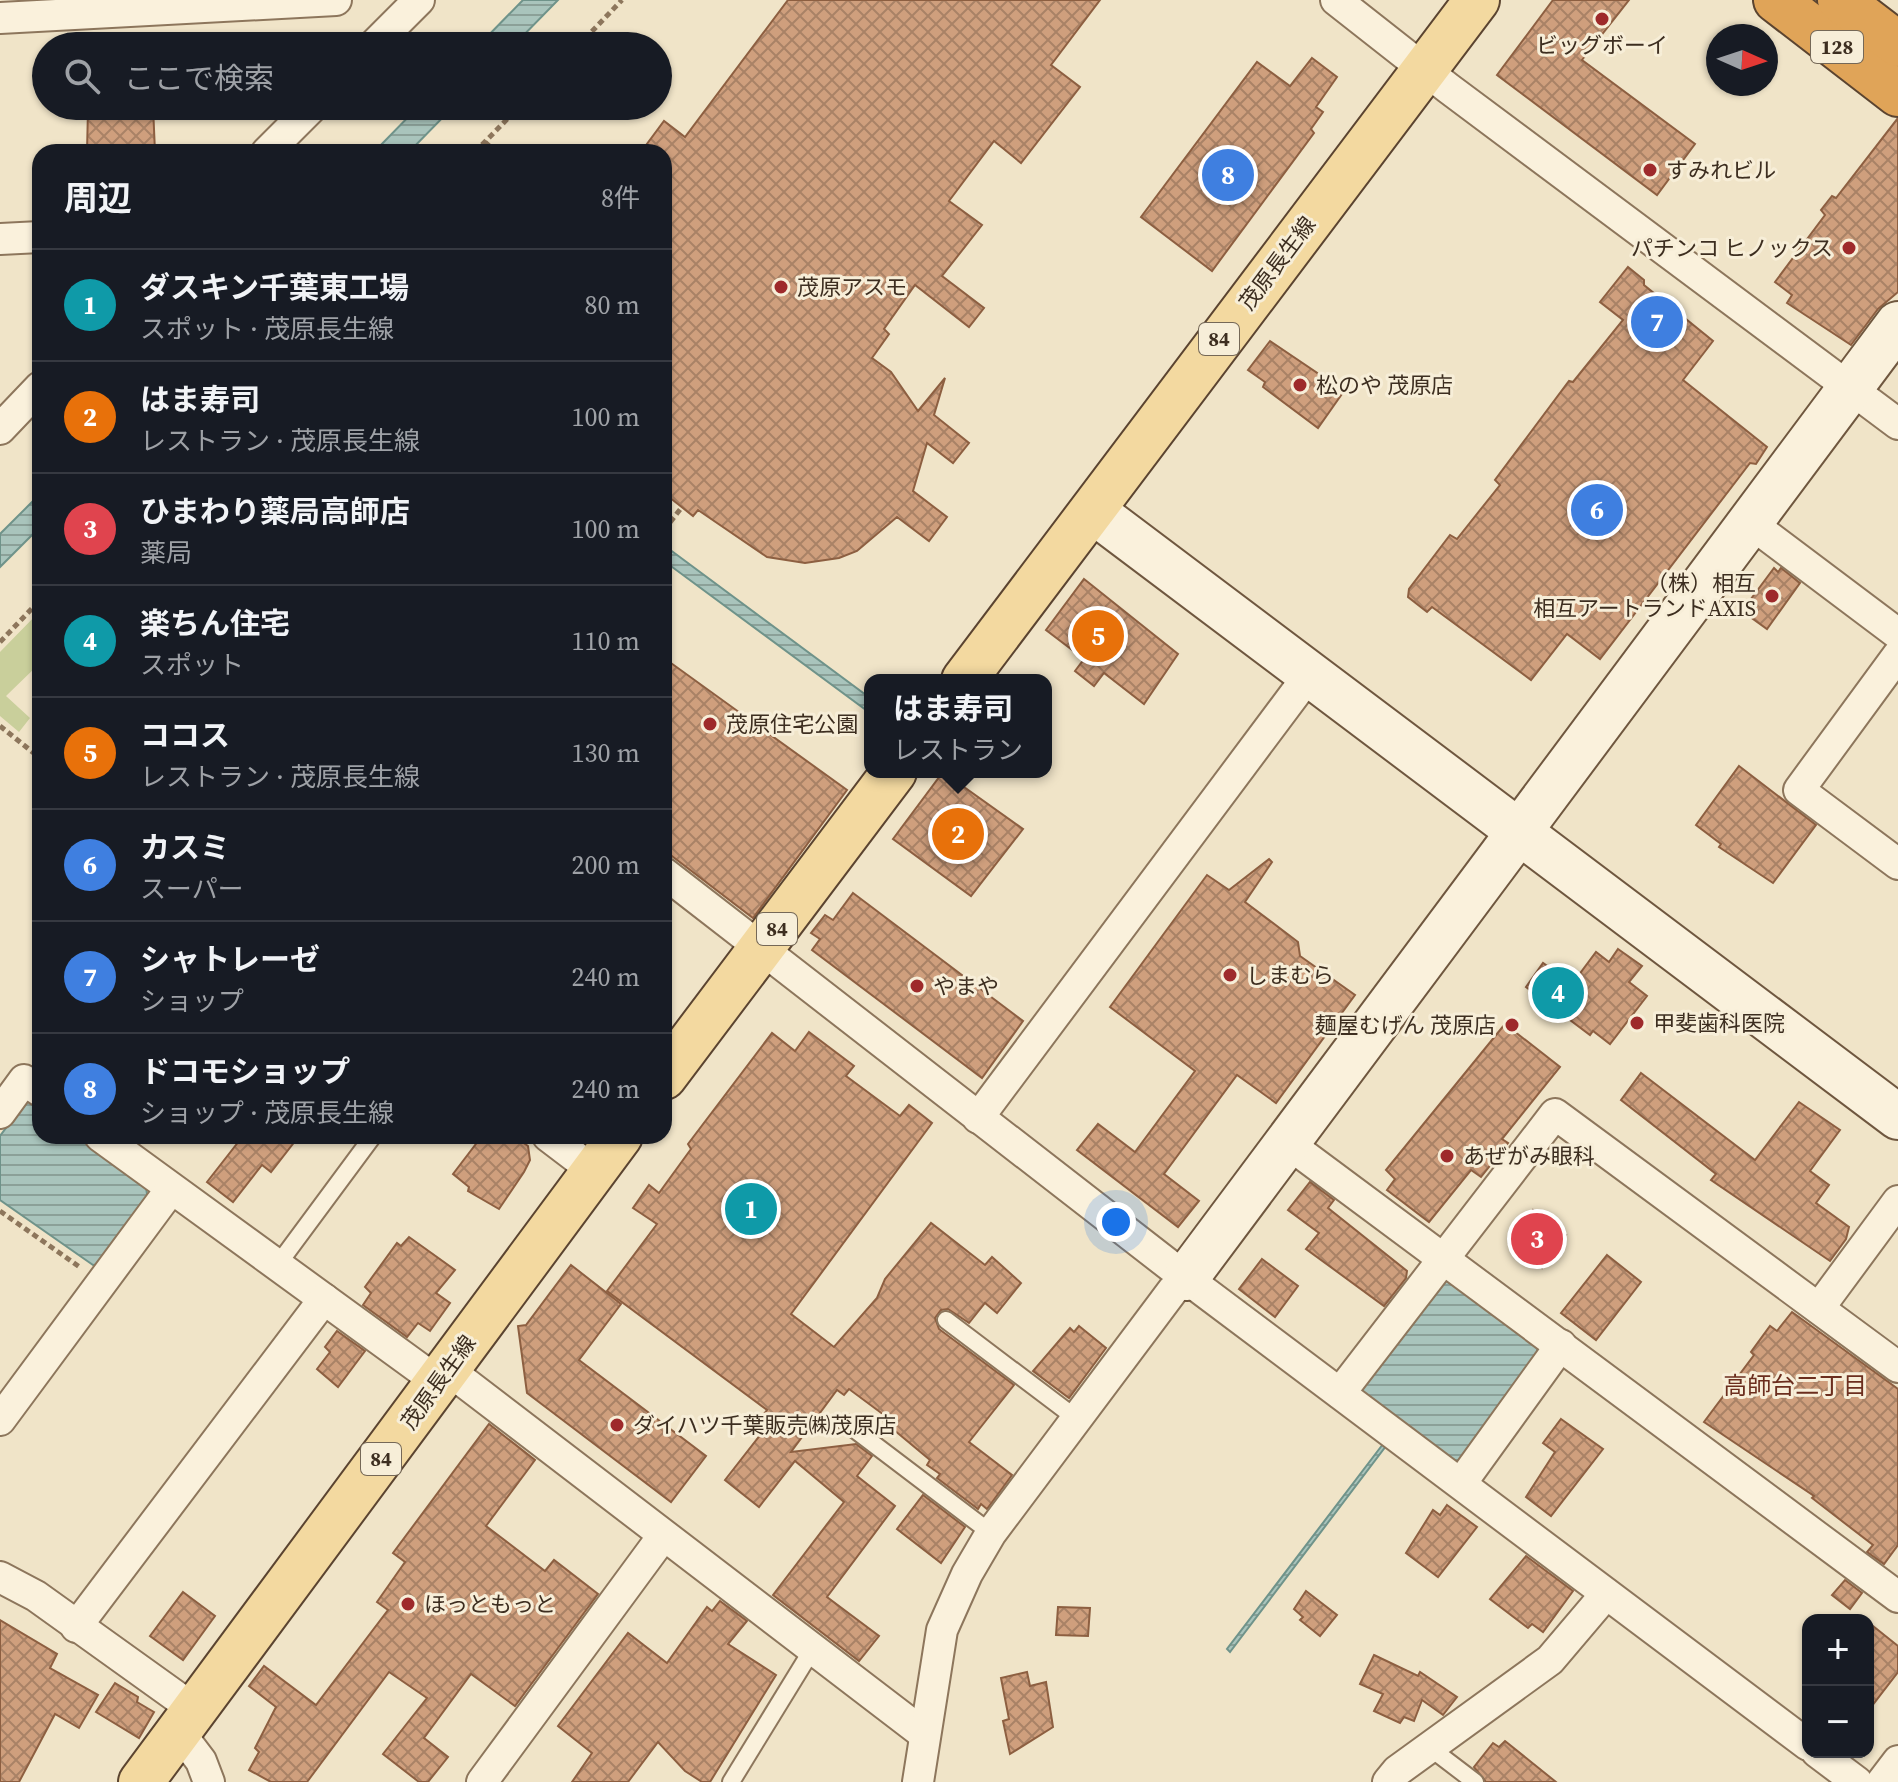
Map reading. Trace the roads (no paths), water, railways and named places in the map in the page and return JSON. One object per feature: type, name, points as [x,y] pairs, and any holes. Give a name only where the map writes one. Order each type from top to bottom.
[{"type":"highway","name":"128","points":[[1776,0],[1898,94]]},
{"type":"highway","name":"128","points":[[1840,0],[1898,44]]},
{"type":"main road","name":"茂原長生線","points":[[969,674],[1477,0]]},
{"type":"main road","name":"84","points":[[672,1067],[890,778]]},
{"type":"main road","name":"茂原長生線","points":[[141,1782],[614,1144]]},
{"type":"street","points":[[0,18],[172,4],[336,0]]},
{"type":"street","points":[[387,32],[419,0]]},
{"type":"street","points":[[1336,0],[1898,424]]},
{"type":"street","points":[[275,144],[299,120]]},
{"type":"street","points":[[0,239],[32,237]]},
{"type":"street","points":[[918,1782],[942,1630],[967,1574],[991,1533],[1173,1290],[1186,1278],[1898,324]]},
{"type":"street","points":[[0,429],[32,395]]},
{"type":"street","points":[[1093,511],[1898,1117]]},
{"type":"street","points":[[1749,522],[1898,634]]},
{"type":"street","points":[[1898,655],[1799,790],[1898,864]]},
{"type":"street","points":[[978,1118],[1309,675]]},
{"type":"street","points":[[672,879],[1186,1278],[1462,1482],[1802,1741]]},
{"type":"street","points":[[0,1113],[24,1080],[32,1086]]},
{"type":"street","points":[[1340,1393],[1555,1114],[1898,1367]]},
{"type":"street","points":[[1286,1142],[1898,1597]]},
{"type":"street","points":[[111,1144],[276,1267],[442,1376],[663,1536],[924,1734]]},
{"type":"street","points":[[559,1144],[594,1171]]},
{"type":"street","points":[[0,1420],[171,1189]]},
{"type":"street","points":[[1819,1308],[1898,1201]]},
{"type":"street","points":[[76,1627],[324,1299]]},
{"type":"street","points":[[1462,1482],[1561,1345]]},
{"type":"street","points":[[482,1782],[663,1536]]},
{"type":"street","points":[[0,1577],[36,1596],[187,1721],[209,1782]]},
{"type":"street","points":[[1388,1782],[1429,1747],[1550,1660],[1606,1594]]},
{"type":"street","points":[[1825,1758],[1857,1782]]},
{"type":"street","points":[[1882,1782],[1898,1761]]},
{"type":"lane","points":[[276,1267],[367,1144]]},
{"type":"lane","points":[[946,1320],[1077,1419]]},
{"type":"lane","points":[[846,1423],[991,1533]]},
{"type":"lane","points":[[731,1782],[812,1650]]},
{"type":"lane","points":[[1429,1747],[1475,1782]]},
{"type":"water","points":[[523,0],[558,0],[527,32],[492,32]]},
{"type":"water","points":[[405,120],[440,120],[417,144],[382,144]]},
{"type":"water","points":[[32,502],[32,535],[0,567],[0,534]]},
{"type":"water","points":[[672,551],[864,694],[864,709],[672,567]]},
{"type":"water","points":[[28,1099],[32,1102],[32,1144],[88,1144],[146,1187],[148,1201],[100,1264],[93,1265],[0,1200],[0,1136]]},
{"type":"water","points":[[1449,1280],[1537,1346],[1538,1359],[1463,1461],[1454,1460],[1362,1391],[1362,1382],[1437,1281]]},
{"type":"water","points":[[1383,1444],[1386,1446],[1230,1652],[1227,1649]]},
{"type":"place","name":"ビッグボーイ","points":[[1602,19]]},
{"type":"place","name":"すみれビル","points":[[1650,170]]},
{"type":"place","name":"ドコモショップ","points":[[1228,175]]},
{"type":"place","name":"パチンコ ヒノックス","points":[[1849,248]]},
{"type":"place","name":"茂原アスモ","points":[[781,287]]},
{"type":"place","name":"シャトレーゼ","points":[[1657,322]]},
{"type":"place","name":"松のや 茂原店","points":[[1300,385]]},
{"type":"place","name":"カスミ","points":[[1597,510]]},
{"type":"place","name":"（株）相互 相互アートランドAXIS","points":[[1772,596]]},
{"type":"place","name":"ココス","points":[[1098,636]]},
{"type":"place","name":"茂原住宅公園","points":[[710,724]]},
{"type":"place","name":"はま寿司","points":[[958,834]]},
{"type":"place","name":"しまむら","points":[[1230,975]]},
{"type":"place","name":"やまや","points":[[917,986]]},
{"type":"place","name":"楽ちん住宅","points":[[1558,993]]},
{"type":"place","name":"甲斐歯科医院","points":[[1637,1023]]},
{"type":"place","name":"麺屋むげん 茂原店","points":[[1512,1025]]},
{"type":"place","name":"あぜがみ眼科","points":[[1447,1156]]},
{"type":"place","name":"ダスキン千葉東工場","points":[[751,1209]]},
{"type":"place","name":"ひまわり薬局高師店","points":[[1537,1239]]},
{"type":"place","name":"ダイハツ千葉販売㈱茂原店","points":[[617,1425]]},
{"type":"place","name":"ほっともっと","points":[[408,1604]]},
{"type":"district","name":"高師台二丁目","points":[[1795,1385]]}]
